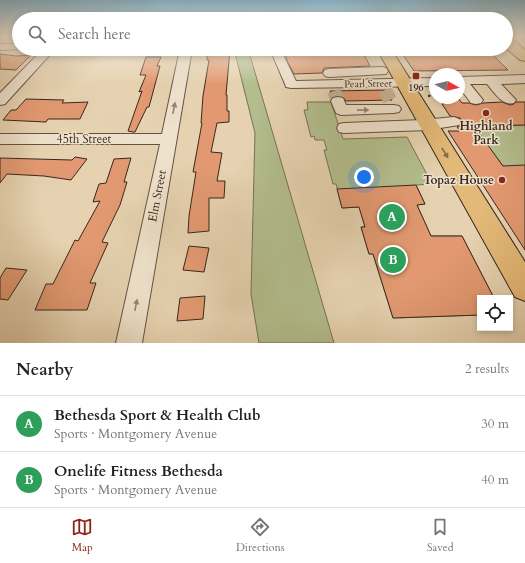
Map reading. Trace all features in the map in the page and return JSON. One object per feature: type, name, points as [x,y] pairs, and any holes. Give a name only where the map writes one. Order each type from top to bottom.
[{"type":"main road","points":[[385,56],[389,90],[428,124],[519,267],[525,287]]},
{"type":"street","points":[[0,102],[43,56]]},
{"type":"street","name":"Elm Street","points":[[129,343],[185,56]]},
{"type":"street","name":"Pearl Street","points":[[280,56],[282,66],[291,84],[333,87],[356,85],[389,90],[429,83]]},
{"type":"street","points":[[350,72],[333,87],[341,110],[389,90]]},
{"type":"street","points":[[350,72],[389,90],[403,126]]},
{"type":"street","points":[[350,72],[356,85]]},
{"type":"street","points":[[465,81],[525,79]]},
{"type":"street","points":[[490,80],[509,100]]},
{"type":"street","points":[[465,87],[476,100]]},
{"type":"street","points":[[344,128],[403,126],[454,122]]},
{"type":"street","name":"45th Street","points":[[0,139],[168,139]]},
{"type":"green space","points":[[236,56],[250,56],[334,343],[259,343],[251,294],[255,133]]},
{"type":"green space","points":[[307,102],[331,102],[343,139],[407,137],[432,184],[416,185],[425,204],[417,205],[431,236],[462,236],[492,295],[477,295],[477,315],[393,318],[373,254],[369,254],[361,227],[365,227],[359,207],[342,208],[336,184],[333,184],[324,150],[327,150],[324,140],[315,140],[314,136],[311,137],[304,110],[308,110]]},
{"type":"green space","points":[[525,125],[525,166],[504,167],[473,127]]},
{"type":"building","points":[[0,54],[30,56],[16,70],[0,69]]},
{"type":"building","points":[[207,56],[229,56],[226,95],[227,111],[229,111],[229,122],[217,123],[211,152],[222,153],[217,181],[225,181],[224,198],[209,198],[209,231],[188,233],[189,216],[196,172],[193,172],[202,123],[203,96],[209,60],[207,60]]},
{"type":"building","points":[[286,56],[365,56],[370,66],[324,68],[322,73],[294,74],[287,61]]},
{"type":"building","points":[[404,56],[494,56],[508,70],[465,70],[465,68],[429,68],[429,71],[414,71]]},
{"type":"building","points":[[146,57],[161,57],[157,66],[160,66],[149,107],[147,107],[135,132],[128,131],[142,91],[139,92],[146,75],[140,75]]},
{"type":"building","points":[[387,90],[392,100],[346,101],[343,97],[332,97],[330,91]]},
{"type":"building","points":[[26,99],[64,100],[62,103],[88,102],[80,119],[48,119],[46,122],[3,120],[11,110],[16,110]]},
{"type":"building","name":"Topaz House","points":[[502,102],[510,105],[516,102],[525,102],[525,125],[474,126],[503,166],[525,165],[525,250],[448,131],[460,131],[457,127],[460,126],[462,121],[460,118],[450,116],[442,104],[469,103],[476,105]]},
{"type":"building","points":[[75,157],[87,159],[71,180],[44,176],[7,174],[0,183],[0,158],[72,160]]},
{"type":"building","points":[[131,158],[124,182],[127,182],[120,205],[102,242],[108,243],[90,283],[96,283],[87,310],[35,310],[46,284],[53,284],[75,240],[78,241],[100,201],[93,202],[99,184],[106,183],[114,159]]},
{"type":"building","points":[[416,185],[425,204],[417,205],[431,236],[462,236],[492,295],[477,295],[477,315],[393,318],[373,254],[369,254],[361,227],[365,227],[359,207],[342,208],[337,189]]},
{"type":"building","points":[[189,246],[209,248],[204,272],[183,270]]},
{"type":"building","points":[[6,268],[27,270],[8,300],[0,299],[0,278]]},
{"type":"building","points":[[205,296],[203,319],[177,321],[180,298]]},
{"type":"tunnel","points":[[385,90],[390,100]]},
{"type":"tunnel","points":[[334,91],[338,101]]},
{"type":"place","name":"196","points":[[416,76]]},
{"type":"place","name":"Highland Park","points":[[486,113]]},
{"type":"place","name":"Topaz House","points":[[502,180]]},
{"type":"place","name":"Bethesda Sport & Health Club","points":[[392,217]]},
{"type":"place","name":"Onelife Fitness Bethesda","points":[[393,260]]}]
